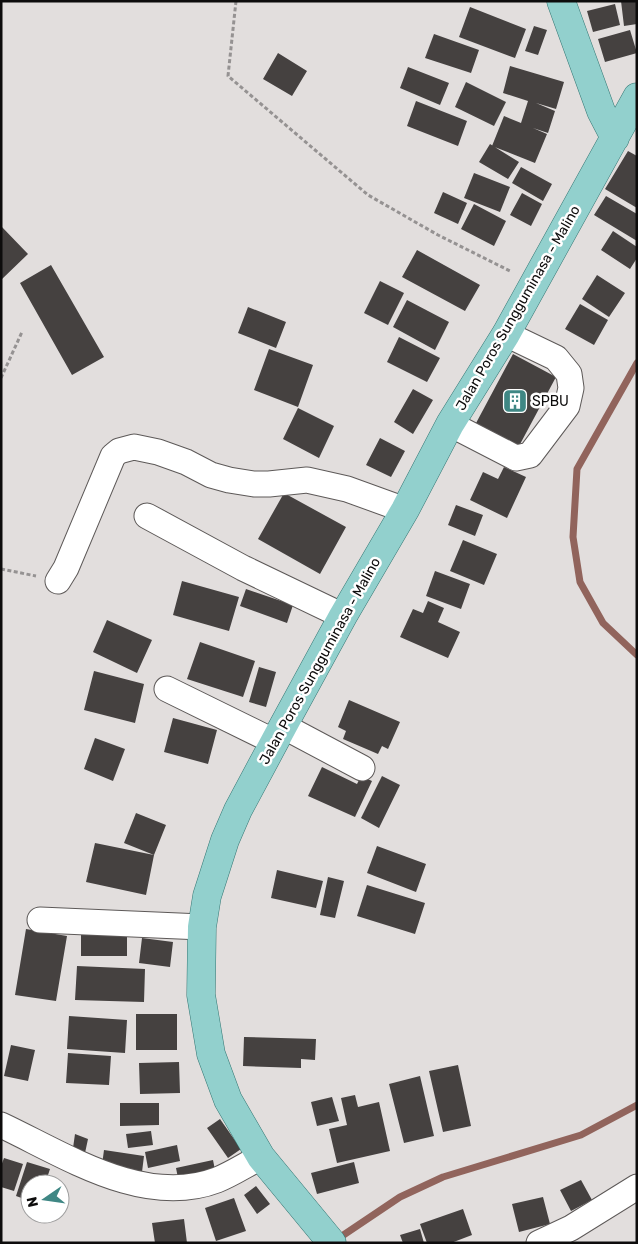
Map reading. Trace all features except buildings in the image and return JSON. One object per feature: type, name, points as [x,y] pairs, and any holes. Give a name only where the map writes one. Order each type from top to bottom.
[{"type":"main road","points":[[562,1],[601,111],[615,138]]},
{"type":"main road","name":"Jalan Poros Sungguminasa - Malino","points":[[332,1243],[261,1157],[228,1100],[211,1054],[201,995],[202,927],[207,896],[225,840],[238,810],[343,616],[405,510],[450,424],[506,334],[533,282],[637,97]]},
{"type":"street","points":[[450,424],[512,456],[524,457],[530,456],[567,406],[571,388],[569,374],[556,358],[506,334]]},
{"type":"street","points":[[58,581],[66,568],[113,456],[119,451],[134,447],[158,452],[186,462],[211,475],[229,480],[269,484],[307,480],[347,489],[405,510]]},
{"type":"street","points":[[147,516],[243,568],[343,616]]},
{"type":"street","points":[[167,689],[362,768]]},
{"type":"street","points":[[40,920],[202,927]]},
{"type":"street","points":[[1,1125],[81,1164],[124,1180],[152,1187],[194,1186],[217,1180],[261,1157]]},
{"type":"street","points":[[539,1243],[571,1228],[637,1187]]},
{"type":"path","points":[[236,1],[228,76],[368,195],[438,235],[533,282]]},
{"type":"path","points":[[1,378],[22,332]]},
{"type":"path","points":[[1,569],[58,581]]},
{"type":"waterway","points":[[637,363],[577,469],[573,537],[580,582],[603,623],[637,655]]},
{"type":"waterway","points":[[336,1240],[400,1197],[443,1177],[581,1135],[637,1105]]},
{"type":"place","name":"SPBU","points":[[515,401]]}]
